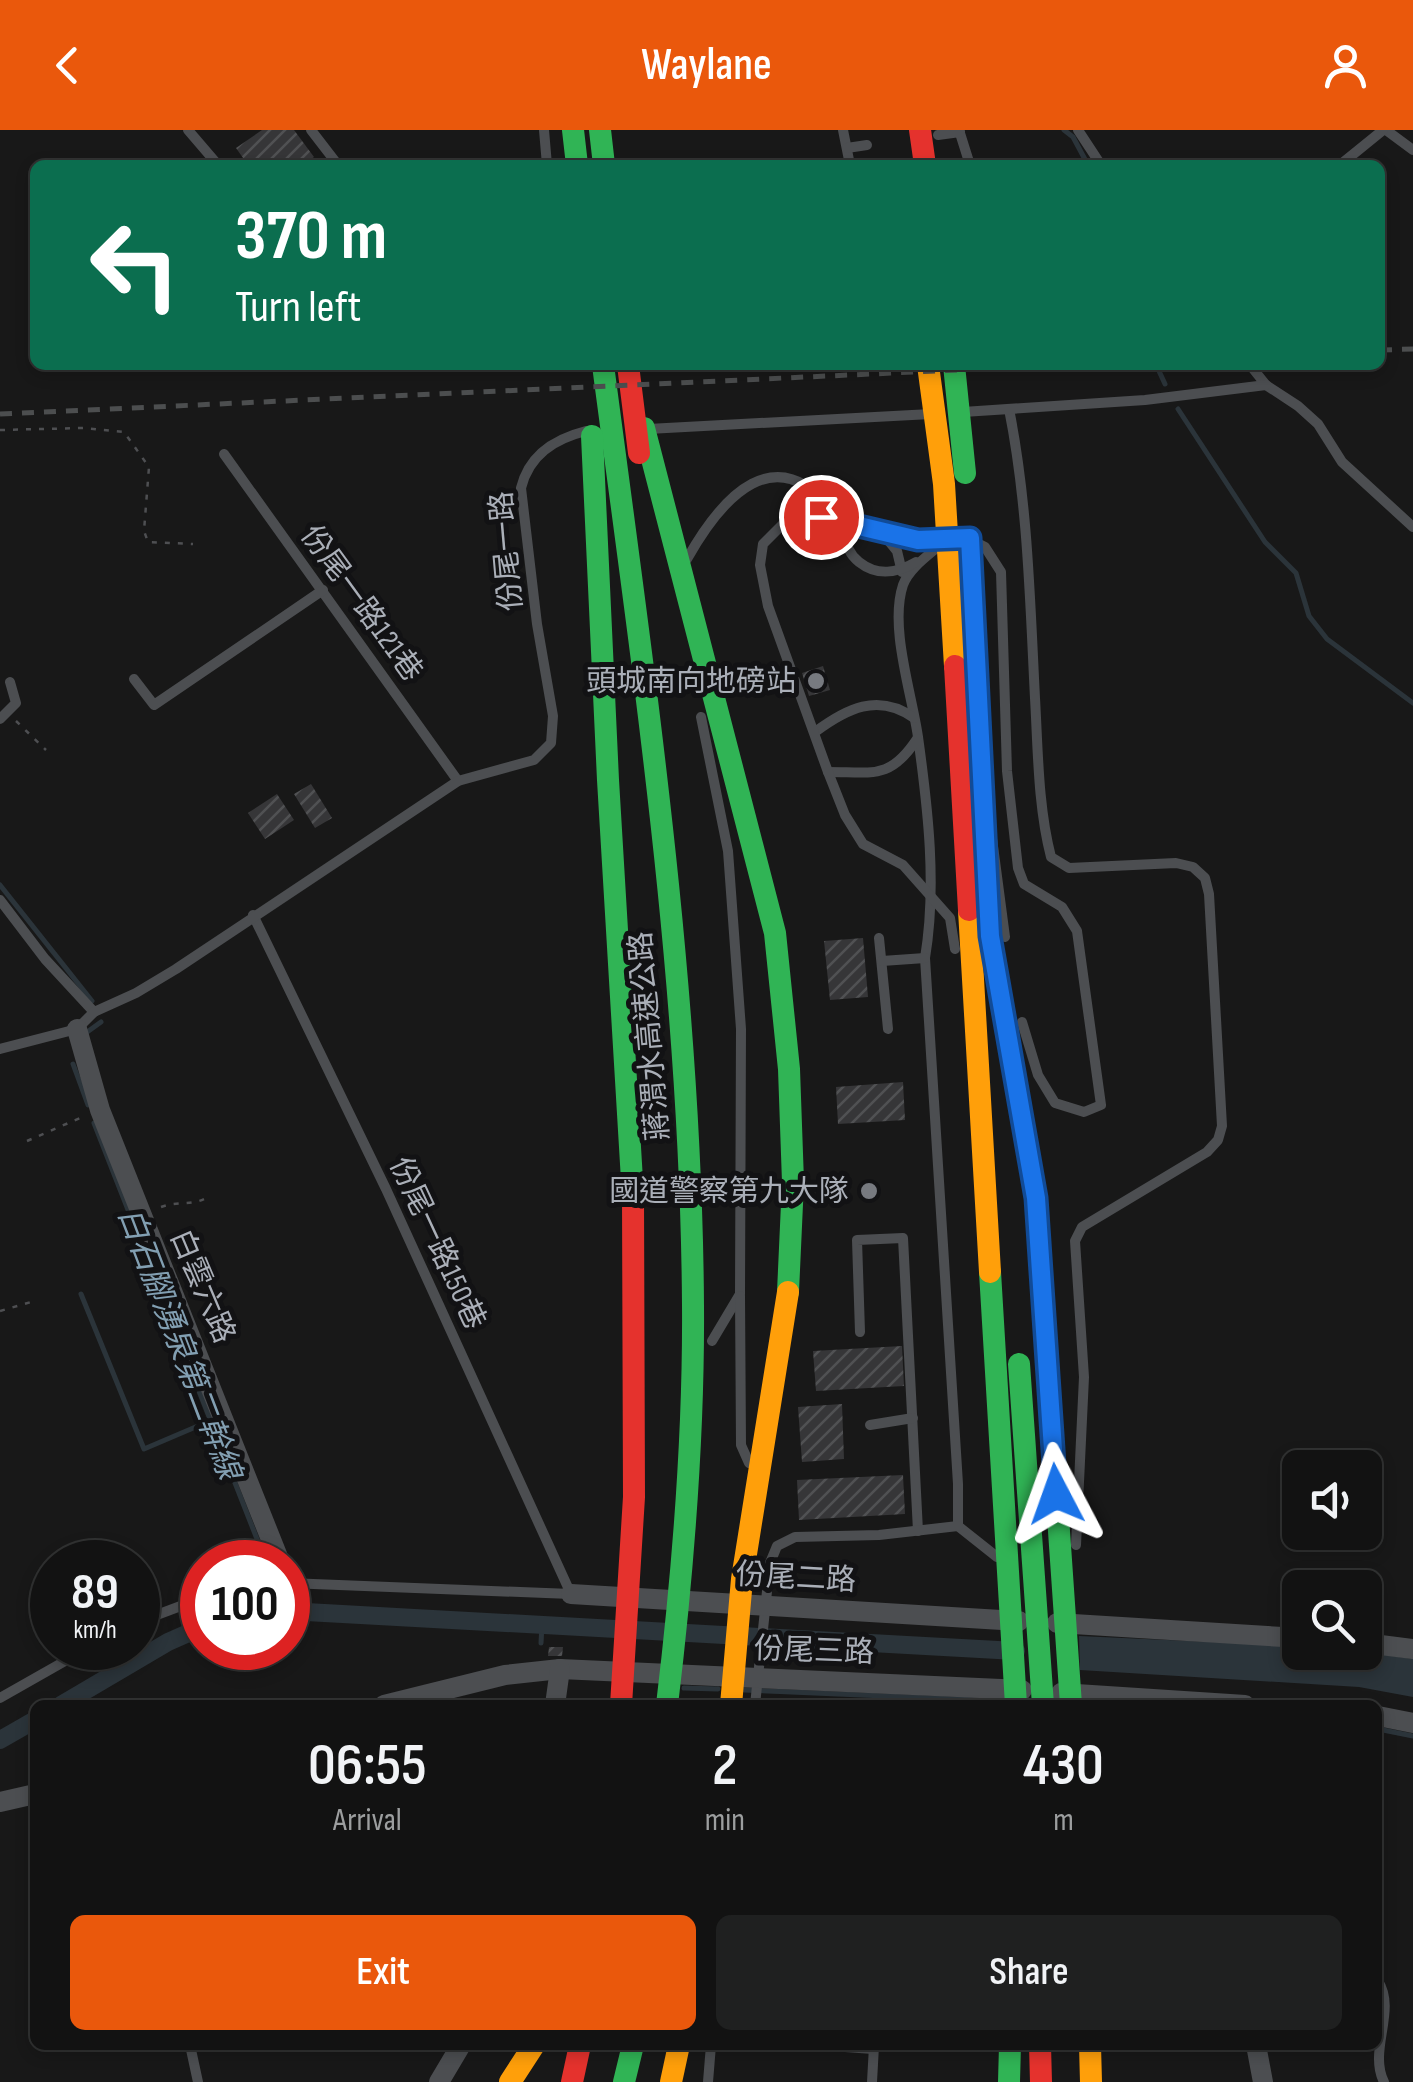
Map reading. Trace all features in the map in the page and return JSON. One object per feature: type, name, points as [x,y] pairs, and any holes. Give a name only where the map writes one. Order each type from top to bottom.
[{"type":"highway","points":[[572,130],[575,160]]},
{"type":"highway","points":[[600,130],[603,160]]},
{"type":"highway","points":[[926,160],[929,133]]},
{"type":"highway","points":[[588,370],[633,1186],[634,1497],[621,1700]]},
{"type":"highway","name":"蔣渭水高速公路","points":[[604,370],[660,815],[690,1179],[691,1575],[679,1696]]},
{"type":"highway","points":[[629,370],[633,404],[642,420],[643,446],[692,609],[775,933],[788,1068],[794,1182],[787,1306],[742,1579],[731,1698]]},
{"type":"highway","points":[[929,370],[958,539],[998,940],[1014,1286]]},
{"type":"highway","points":[[955,370],[961,424],[958,539],[974,1007],[1016,1700]]},
{"type":"highway","name":"蔣渭水高速公路","points":[[643,446],[703,1049],[710,1160],[711,1484],[691,1575]]},
{"type":"highway","points":[[998,940],[1036,1198],[1071,1700]]},
{"type":"highway","points":[[1018,1345],[1043,1700]]},
{"type":"highway","points":[[510,2082],[531,2050]]},
{"type":"highway","points":[[572,2082],[579,2050]]},
{"type":"highway","points":[[624,2082],[632,2050]]},
{"type":"highway","points":[[671,2082],[678,2050]]},
{"type":"highway","points":[[1009,2082],[1010,2050]]},
{"type":"highway","points":[[1040,2050],[1041,2082]]},
{"type":"highway","points":[[1090,2050],[1091,2082]]},
{"type":"street","name":"白雲六路","points":[[77,1030],[100,1110],[272,1540]]},
{"type":"street","name":"份尾二路","points":[[571,1594],[1078,1616],[1282,1636]]},
{"type":"street","points":[[1382,1645],[1413,1649]]},
{"type":"street","points":[[556,1700],[560,1669]]},
{"type":"street","name":"份尾三路","points":[[403,1700],[504,1674],[560,1669],[1113,1700]]},
{"type":"street","points":[[1382,1717],[1413,1723]]},
{"type":"street","points":[[0,1802],[30,1795]]},
{"type":"street","points":[[439,2082],[457,2050]]},
{"type":"street","points":[[1257,2050],[1263,2082]]},
{"type":"lane","points":[[188,130],[214,160]]},
{"type":"lane","points":[[311,130],[334,160]]},
{"type":"lane","points":[[544,130],[547,160]]},
{"type":"lane","points":[[843,130],[849,160]]},
{"type":"lane","points":[[1078,130],[1099,160]]},
{"type":"lane","points":[[1346,160],[1385,130],[1413,150]]},
{"type":"lane","points":[[929,133],[960,131],[969,160]]},
{"type":"lane","points":[[846,148],[867,146]]},
{"type":"lane","points":[[1254,370],[1266,385],[1318,424],[1342,462],[1413,527]]},
{"type":"lane","name":"份尾一路","points":[[77,1030],[94,1012],[176,969],[458,781],[534,760],[550,744],[553,716],[537,624],[521,488],[525,470],[542,450],[583,432],[1010,410],[1266,385]]},
{"type":"lane","points":[[1010,410],[1020,461],[1038,742],[1052,857],[1068,868],[1082,869],[1176,863],[1194,867],[1206,878],[1222,1126],[1218,1140],[1208,1152],[1082,1227],[1075,1241],[1084,1377],[1076,1558]]},
{"type":"lane","name":"份尾一路121巷","points":[[224,454],[458,781]]},
{"type":"lane","points":[[681,569],[713,516],[746,488],[783,477],[802,481],[815,490],[840,520],[843,541],[858,561],[880,572],[902,570],[958,539]]},
{"type":"lane","points":[[974,1007],[958,968],[950,918],[903,866],[864,844],[845,815],[828,772],[768,606],[760,565],[763,544],[793,514],[840,520],[918,540],[958,539],[986,546],[1001,572],[1006,771],[1018,868],[1024,884],[1062,907],[1077,931],[1101,1105],[1084,1112],[1055,1103],[1038,1075],[1017,1004]]},
{"type":"lane","points":[[880,531],[897,551],[904,583],[900,623],[918,738],[932,897],[925,958],[958,1526]]},
{"type":"lane","points":[[904,583],[925,557]]},
{"type":"lane","points":[[134,680],[154,705],[323,590]]},
{"type":"lane","points":[[686,647],[692,609]]},
{"type":"lane","points":[[4,716],[16,703],[10,682]]},
{"type":"lane","points":[[698,702],[728,851],[739,988],[742,1444],[756,1482]]},
{"type":"lane","points":[[815,732],[842,712],[876,704],[899,707],[915,718]]},
{"type":"lane","points":[[828,772],[876,772],[902,762],[918,738]]},
{"type":"lane","points":[[0,900],[45,960],[94,1012]]},
{"type":"lane","name":"份尾一路150巷","points":[[253,915],[386,1189],[571,1594]]},
{"type":"lane","points":[[879,938],[888,1029]]},
{"type":"lane","points":[[882,961],[925,958]]},
{"type":"lane","points":[[0,1049],[77,1030]]},
{"type":"lane","points":[[860,1332],[857,1240],[903,1238],[918,1531]]},
{"type":"lane","points":[[712,1340],[740,1294]]},
{"type":"lane","points":[[870,1425],[913,1418]]},
{"type":"lane","points":[[756,1699],[772,1554],[785,1540],[958,1526],[1006,1565]]},
{"type":"lane","name":"份尾二路","points":[[310,1584],[571,1594]]},
{"type":"lane","points":[[0,1698],[49,1670]]},
{"type":"lane","points":[[1382,1988],[1386,1994],[1382,2025]]},
{"type":"lane","points":[[191,2050],[198,2082]]},
{"type":"lane","points":[[708,2082],[711,2050]]},
{"type":"lane","points":[[872,2082],[874,2050]]},
{"type":"lane","points":[[1379,2050],[1384,2082]]},
{"type":"path","points":[[0,430],[83,428],[124,432],[148,467],[144,531],[148,542],[193,544]]},
{"type":"path","points":[[4,716],[46,750]]},
{"type":"path","points":[[27,1141],[100,1110]]},
{"type":"path","points":[[141,1214],[172,1203],[196,1204],[206,1198]]},
{"type":"path","points":[[0,1311],[31,1302]]},
{"type":"shaded area","points":[[1079,1636],[1282,1645],[1282,1670],[1382,1670],[1382,1654],[1413,1659],[1413,1697],[1359,1687],[1080,1670]]},
{"type":"building","points":[[262,130],[294,130],[314,157],[244,160],[236,148]]},
{"type":"building","name":"頭城南向地磅站","points":[[823,666],[830,690],[809,696],[802,673]]},
{"type":"building","points":[[311,784],[332,818],[315,828],[294,794]]},
{"type":"building","points":[[277,794],[294,820],[265,839],[248,813]]},
{"type":"building","points":[[863,938],[868,997],[830,1000],[824,941]]},
{"type":"building","points":[[903,1082],[905,1120],[838,1124],[836,1087]]},
{"type":"building","points":[[902,1346],[904,1386],[816,1391],[813,1351]]},
{"type":"building","points":[[842,1404],[844,1459],[802,1462],[798,1407]]},
{"type":"building","points":[[903,1475],[905,1514],[799,1520],[797,1480]]},
{"type":"building","points":[[549,1647],[563,1647],[562,1656],[548,1656]]},
{"type":"waterway","points":[[1064,130],[1073,137],[1085,160]]},
{"type":"waterway","points":[[1159,371],[1165,384]]},
{"type":"waterway","points":[[1178,409],[1265,542],[1296,573],[1309,616],[1327,639],[1413,703]]},
{"type":"waterway","name":"白石腳湧泉第二幹線","points":[[0,885],[92,1001]]},
{"type":"waterway","name":"白石腳湧泉第二幹線","points":[[83,1035],[101,1022]]},
{"type":"waterway","name":"白石腳湧泉第二幹線","points":[[73,1064],[88,1105]]},
{"type":"waterway","name":"白石腳湧泉第二幹線","points":[[94,1123],[257,1540]]},
{"type":"waterway","points":[[81,1294],[144,1449],[212,1420]]},
{"type":"waterway","points":[[310,1612],[1016,1651]]},
{"type":"waterway","points":[[541,1643],[542,1625]]},
{"type":"waterway","points":[[69,1700],[180,1637]]},
{"type":"waterway","points":[[684,1688],[718,1689]]},
{"type":"waterway","points":[[744,1690],[977,1700]]},
{"type":"waterway","points":[[0,1740],[30,1723]]},
{"type":"waterway","points":[[1382,1730],[1413,1736]]},
{"type":"railway","points":[[1385,350],[1413,349]]},
{"type":"railway","points":[[0,414],[958,370]]},
{"type":"traffic: fast","points":[[573,130],[576,160]]},
{"type":"traffic: fast","points":[[600,130],[603,160]]},
{"type":"traffic: fast","points":[[604,370],[663,834],[684,1069],[690,1187],[693,1355],[689,1455],[668,1700]]},
{"type":"traffic: fast","points":[[955,370],[965,473]]},
{"type":"traffic: fast","points":[[644,428],[775,933],[789,1069],[793,1182],[788,1292]]},
{"type":"traffic: fast","points":[[592,436],[633,1197]]},
{"type":"traffic: fast","points":[[990,937],[1036,1198],[1071,1700]]},
{"type":"traffic: fast","points":[[990,1272],[1016,1700]]},
{"type":"traffic: fast","points":[[1019,1364],[1043,1700]]},
{"type":"traffic: fast","points":[[624,2082],[632,2050]]},
{"type":"traffic: fast","points":[[1009,2082],[1010,2050]]},
{"type":"traffic: slow","points":[[929,370],[944,484],[955,666]]},
{"type":"traffic: slow","points":[[969,910],[990,1272]]},
{"type":"traffic: slow","points":[[731,1700],[742,1579],[788,1292]]},
{"type":"traffic: slow","points":[[510,2082],[531,2050]]},
{"type":"traffic: slow","points":[[671,2082],[678,2050]]},
{"type":"traffic: slow","points":[[1090,2050],[1091,2082]]},
{"type":"traffic: jam","points":[[920,130],[924,160]]},
{"type":"traffic: jam","points":[[629,370],[639,453]]},
{"type":"traffic: jam","points":[[955,666],[969,910]]},
{"type":"traffic: jam","points":[[621,1700],[634,1497],[633,1197]]},
{"type":"traffic: jam","points":[[572,2082],[579,2050]]},
{"type":"traffic: jam","points":[[1040,2050],[1041,2082]]},
{"type":"place","name":"頭城南向地磅站","points":[[816,681]]},
{"type":"place","name":"國道警察第九大隊","points":[[869,1191]]},
{"type":"route","points":[[821,517],[867,526],[900,538],[970,538],[990,936],[1036,1198],[1056,1494]]}]
